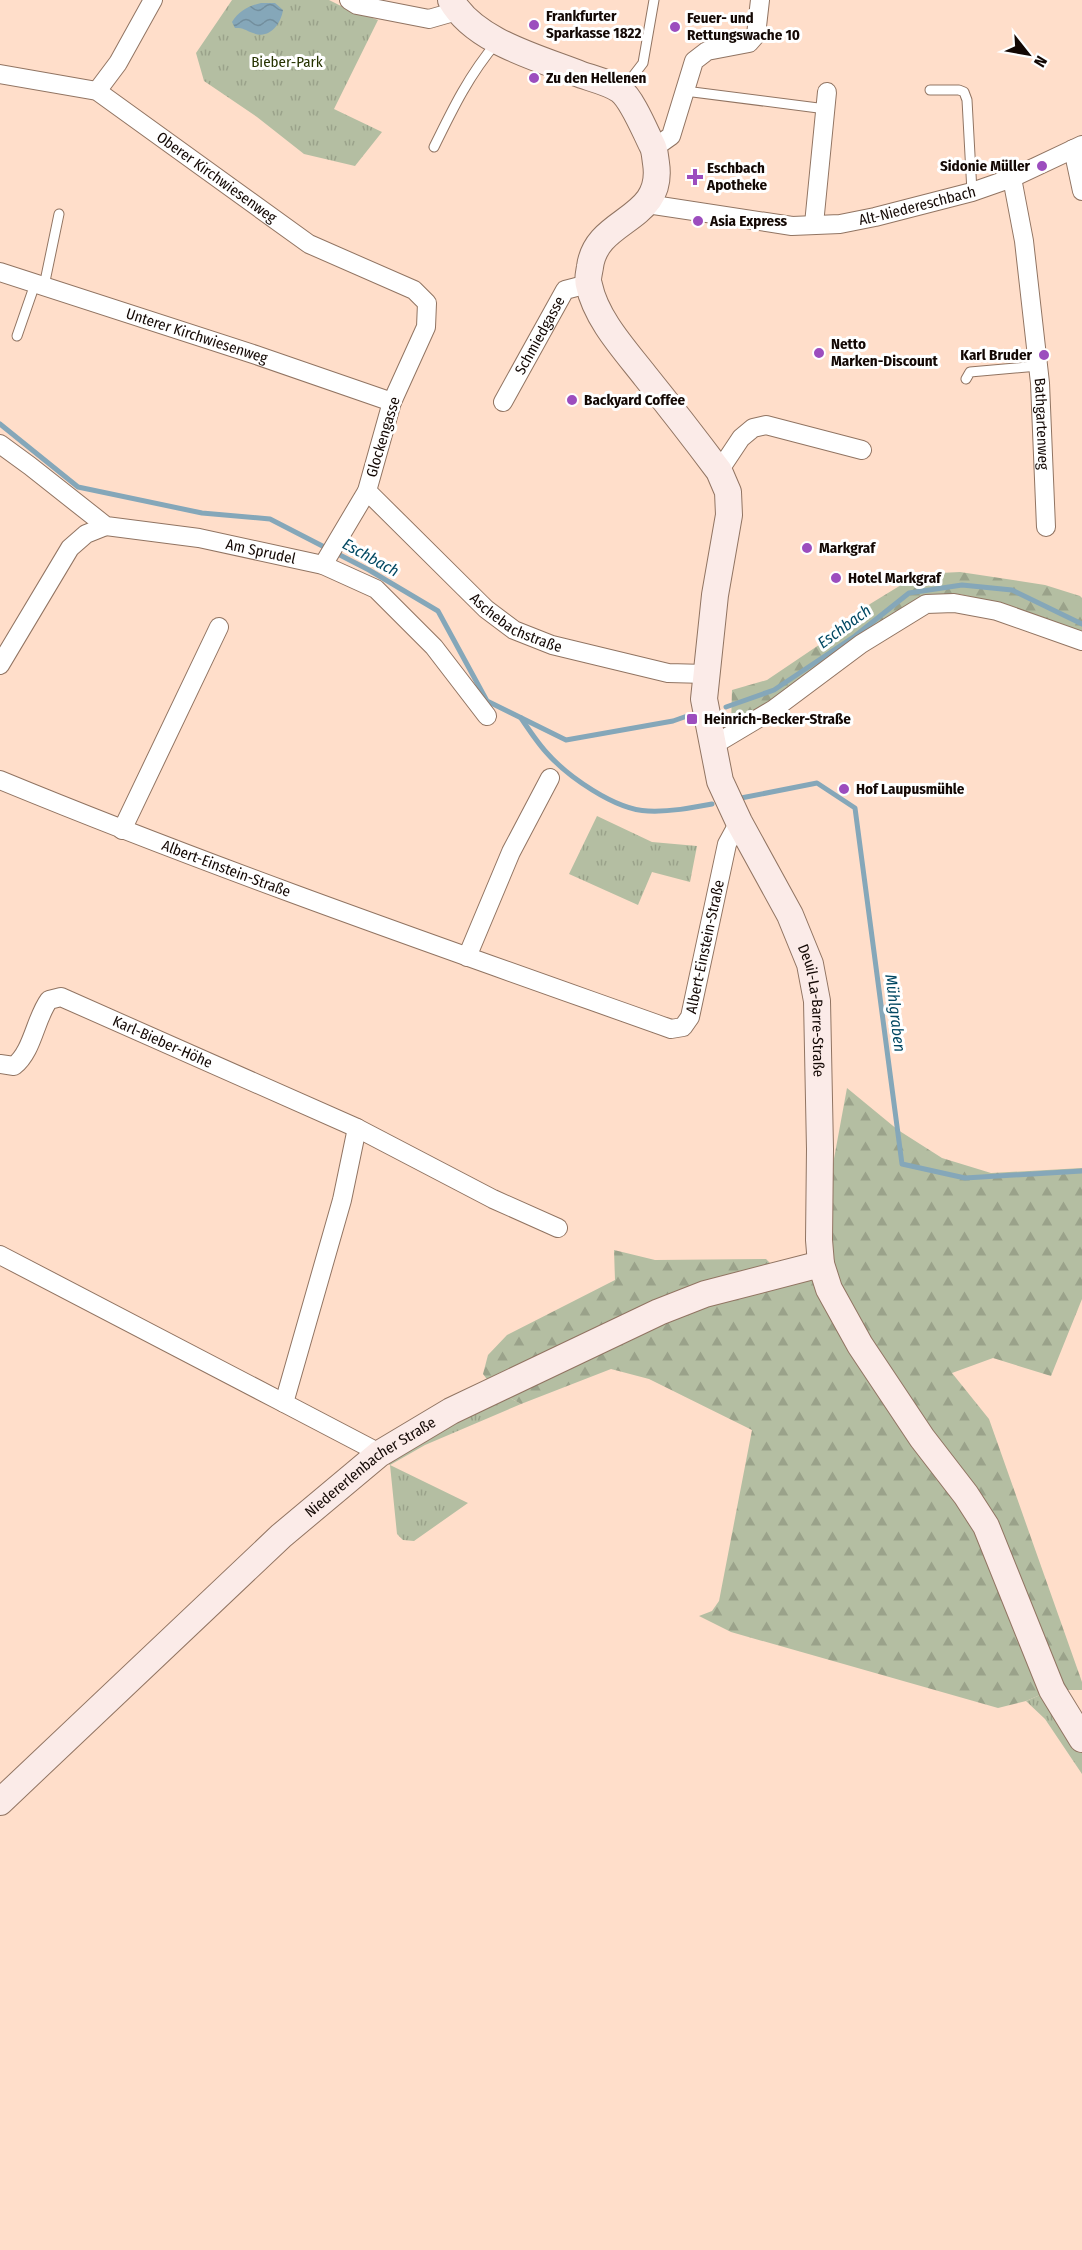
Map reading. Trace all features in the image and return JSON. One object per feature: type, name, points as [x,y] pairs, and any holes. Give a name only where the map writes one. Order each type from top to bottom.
[{"type":"street","points":[[97,91],[118,63],[153,0]]},
{"type":"street","points":[[349,0],[357,4],[429,19],[454,6],[472,26],[498,40],[531,56],[621,91],[632,106],[654,148],[657,183],[647,204],[606,235],[591,258],[588,284]]},
{"type":"street","points":[[654,148],[671,136],[694,61],[707,51],[749,43],[756,35],[760,0]]},
{"type":"street","name":"Oberer Kirchwiesenweg","points":[[0,74],[97,91],[309,244],[414,290],[427,303]]},
{"type":"street","points":[[814,224],[827,100]]},
{"type":"street","points":[[1077,147],[1082,191]]},
{"type":"street","name":"Alt-Niedereschbach","points":[[647,204],[792,226],[840,224],[972,192],[1012,178],[1077,147]]},
{"type":"street","name":"Bathgartenweg","points":[[1012,178],[1024,241],[1038,366],[1046,527]]},
{"type":"street","name":"Unterer Kirchwiesenweg","points":[[0,272],[256,355],[392,402]]},
{"type":"street","name":"Schmiedgasse","points":[[503,402],[566,290],[588,284]]},
{"type":"street","name":"Deuil-La-Barre-Straße","points":[[588,284],[601,316],[719,471],[728,492],[729,515],[715,595],[704,699],[720,781],[739,822],[790,915],[810,964],[817,1001],[821,1264],[830,1289],[860,1345],[922,1438],[966,1494],[986,1526],[1052,1690],[1082,1739]]},
{"type":"street","name":"Glockengasse","points":[[323,565],[367,491],[392,402],[426,327],[427,303]]},
{"type":"street","points":[[719,471],[741,438],[753,428],[766,425],[862,450]]},
{"type":"street","points":[[0,444],[106,526],[86,534],[70,548],[0,665]]},
{"type":"street","name":"Aschebachstraße","points":[[367,491],[486,609],[514,630],[552,645],[668,673],[706,674]]},
{"type":"street","name":"Am Sprudel","points":[[106,526],[199,538],[323,565],[376,589],[434,647],[487,716]]},
{"type":"street","points":[[712,746],[774,709],[861,644],[926,604],[954,603],[997,611],[1082,641]]},
{"type":"street","points":[[122,830],[219,627]]},
{"type":"street","points":[[467,957],[511,852],[550,778]]},
{"type":"street","name":"Albert-Einstein-Straße","points":[[0,780],[122,830],[467,957],[671,1029],[682,1027],[690,1017],[727,844],[739,822]]},
{"type":"street","name":"Karl-Bieber-Höhe","points":[[0,1064],[14,1066],[22,1059],[42,1010],[49,1000],[61,997],[357,1128],[493,1199],[558,1228]]},
{"type":"street","points":[[284,1403],[342,1200],[357,1128]]},
{"type":"street","points":[[0,1255],[379,1454]]},
{"type":"street","name":"Niedererlenbacher Straße","points":[[0,1802],[281,1536],[379,1454],[451,1411],[659,1312],[705,1294],[821,1264]]},
{"type":"lane","points":[[621,91],[643,63],[654,0]]},
{"type":"lane","points":[[434,147],[460,93],[477,66],[498,40]]},
{"type":"lane","points":[[930,90],[964,92],[967,100],[972,192]]},
{"type":"lane","points":[[685,92],[827,100]]},
{"type":"lane","points":[[17,336],[40,285],[59,214]]},
{"type":"lane","points":[[966,379],[970,372],[1038,366]]},
{"type":"green space","name":"Bieber-Park","points":[[232,0],[329,0],[378,20],[334,109],[382,132],[355,166],[304,154],[257,117],[204,81],[196,53]]},
{"type":"green space","points":[[960,572],[1045,585],[1080,596],[1082,598],[1082,633],[1009,605],[959,594],[919,599],[821,670],[731,726],[732,690],[767,680],[847,626],[870,604],[919,574]]},
{"type":"green space","points":[[597,816],[652,842],[697,846],[690,882],[652,872],[638,905],[569,874]]},
{"type":"green space","points":[[847,1088],[898,1130],[942,1158],[991,1173],[1082,1168],[1082,1299],[1051,1376],[993,1358],[952,1373],[989,1419],[1082,1682],[1082,1690],[1052,1690],[1026,1701],[998,1708],[731,1632],[699,1616],[712,1611],[719,1601],[752,1430],[649,1379],[611,1369],[521,1404],[495,1390],[483,1374],[488,1355],[507,1335],[615,1280],[614,1250],[655,1260],[766,1259],[783,1276],[821,1264],[819,1240]]},
{"type":"green space","points":[[495,1390],[521,1404],[425,1445],[390,1465],[379,1454]]},
{"type":"green space","points":[[390,1465],[468,1503],[414,1541],[403,1540],[397,1534]]},
{"type":"green space","points":[[1052,1690],[1082,1739],[1082,1774],[1045,1719],[1026,1701]]},
{"type":"water","points":[[261,3],[275,3],[283,10],[280,20],[273,29],[259,35],[235,28],[232,22],[241,12]]},
{"type":"waterway","name":"Eschbach","points":[[0,424],[78,487],[202,513],[270,519],[369,570],[438,611],[487,701],[566,740],[673,721],[690,715]]},
{"type":"waterway","name":"Eschbach","points":[[726,707],[774,690],[855,636],[909,593],[962,585],[1012,590],[1082,624]]},
{"type":"waterway","name":"Mühlgraben","points":[[521,718],[543,748],[566,771],[592,790],[621,805],[656,811],[712,804]]},
{"type":"waterway","name":"Mühlgraben","points":[[741,798],[817,783],[855,808],[902,1164],[965,1178],[1082,1171]]},
{"type":"place","name":"Frankfurter Sparkasse 1822","points":[[534,25]]},
{"type":"place","name":"Feuer- und Rettungswache 10","points":[[675,27]]},
{"type":"place","name":"Zu den Hellenen","points":[[534,78]]},
{"type":"place","name":"Sidonie Müller","points":[[1042,166]]},
{"type":"place","name":"Eschbach Apotheke","points":[[695,177]]},
{"type":"place","name":"Asia Express","points":[[698,221]]},
{"type":"place","name":"Netto Marken-Discount","points":[[819,353]]},
{"type":"place","name":"Karl Bruder","points":[[1044,355]]},
{"type":"place","name":"Backyard Coffee","points":[[572,400]]},
{"type":"place","name":"Markgraf","points":[[807,548]]},
{"type":"place","name":"Hotel Markgraf","points":[[836,578]]},
{"type":"place","name":"Heinrich-Becker-Straße","points":[[692,719]]},
{"type":"place","name":"Hof Laupusmühle","points":[[844,789]]}]
